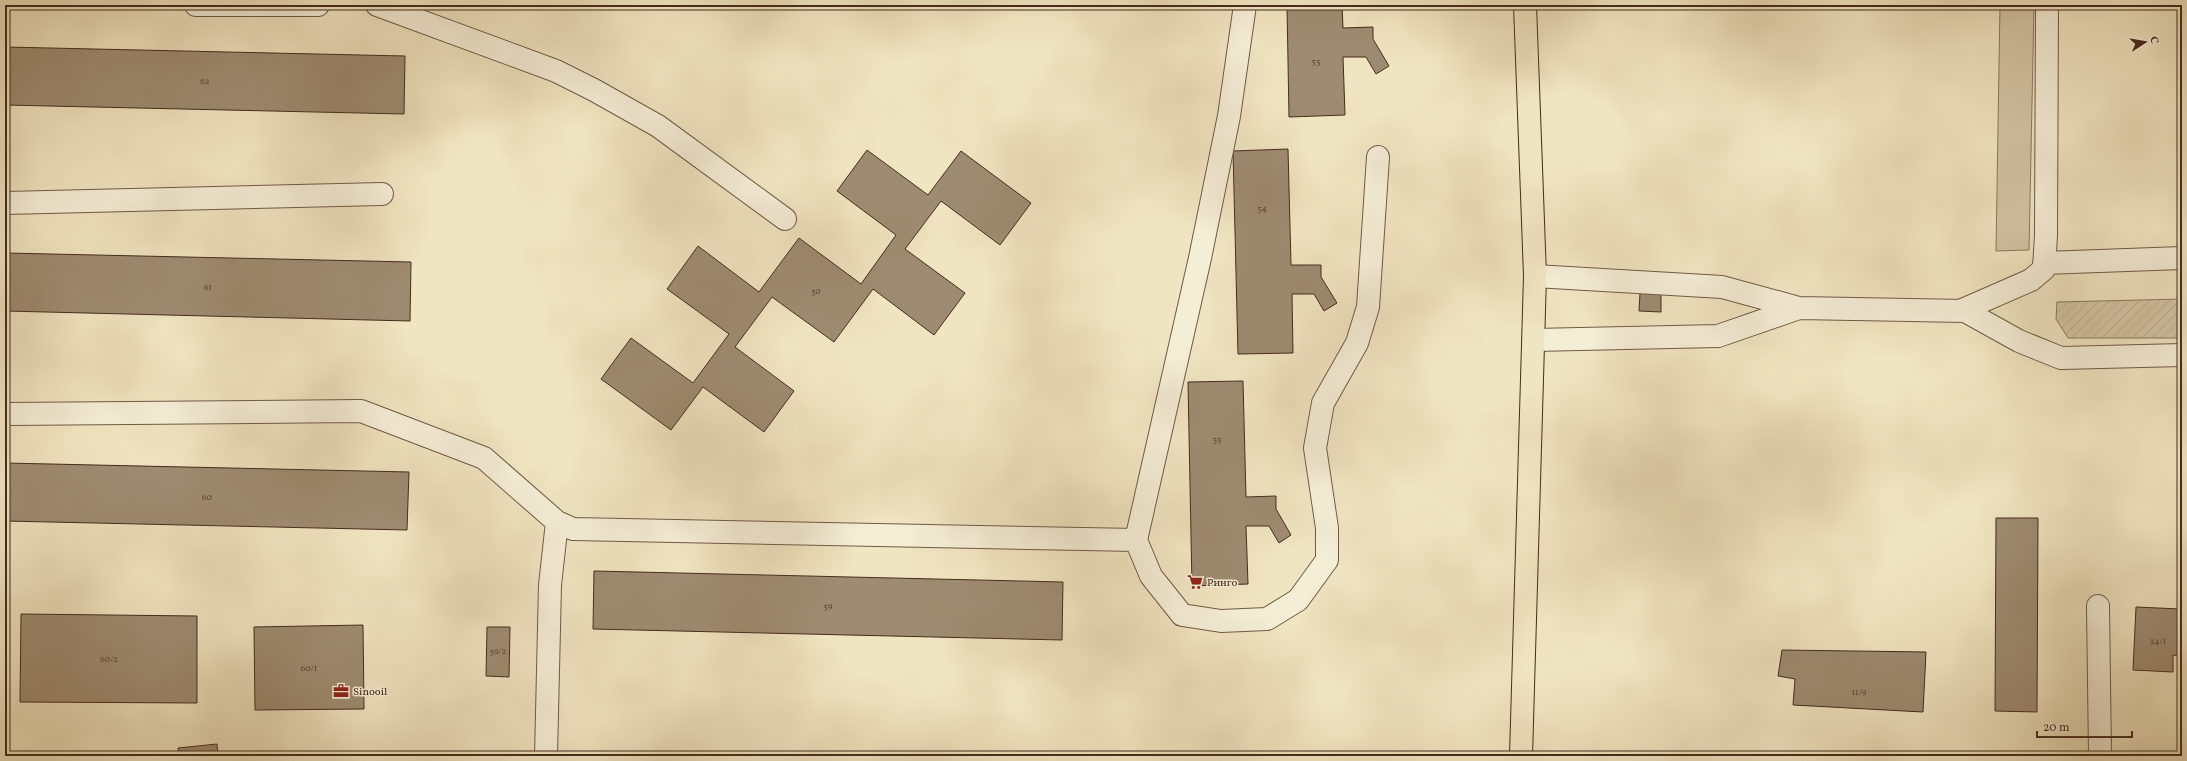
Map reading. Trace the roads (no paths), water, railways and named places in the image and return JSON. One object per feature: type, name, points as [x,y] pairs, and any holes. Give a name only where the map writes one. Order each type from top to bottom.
[{"type":"main road","points":[[1521,756],[1535,276],[1525,5]]},
{"type":"street","points":[[196,5],[318,5]]},
{"type":"street","points":[[377,5],[556,71],[594,90],[658,126],[785,219]]},
{"type":"street","points":[[1246,5],[1229,116],[1200,258],[1136,540],[1151,576],[1182,615],[1221,621],[1268,619],[1298,600],[1327,560],[1328,528],[1315,448],[1323,403],[1357,343],[1368,307],[1378,157]]},
{"type":"street","points":[[1960,311],[2031,280],[2044,269],[2046,235],[2047,5]]},
{"type":"street","points":[[5,203],[382,194]]},
{"type":"street","points":[[2044,263],[2182,258]]},
{"type":"street","points":[[1535,276],[1722,287],[1799,308],[1965,311],[2019,341],[2060,358],[2182,355]]},
{"type":"street","points":[[1534,340],[1718,336],[1799,308]]},
{"type":"street","points":[[5,414],[360,411],[484,458],[557,522],[573,529],[1136,540]]},
{"type":"street","points":[[546,756],[550,585],[557,522]]},
{"type":"street","points":[[2098,606],[2100,756]]},
{"type":"place","name":"Ринго","points":[[1195,582]]},
{"type":"place","name":"Sinooil","points":[[341,691]]}]
